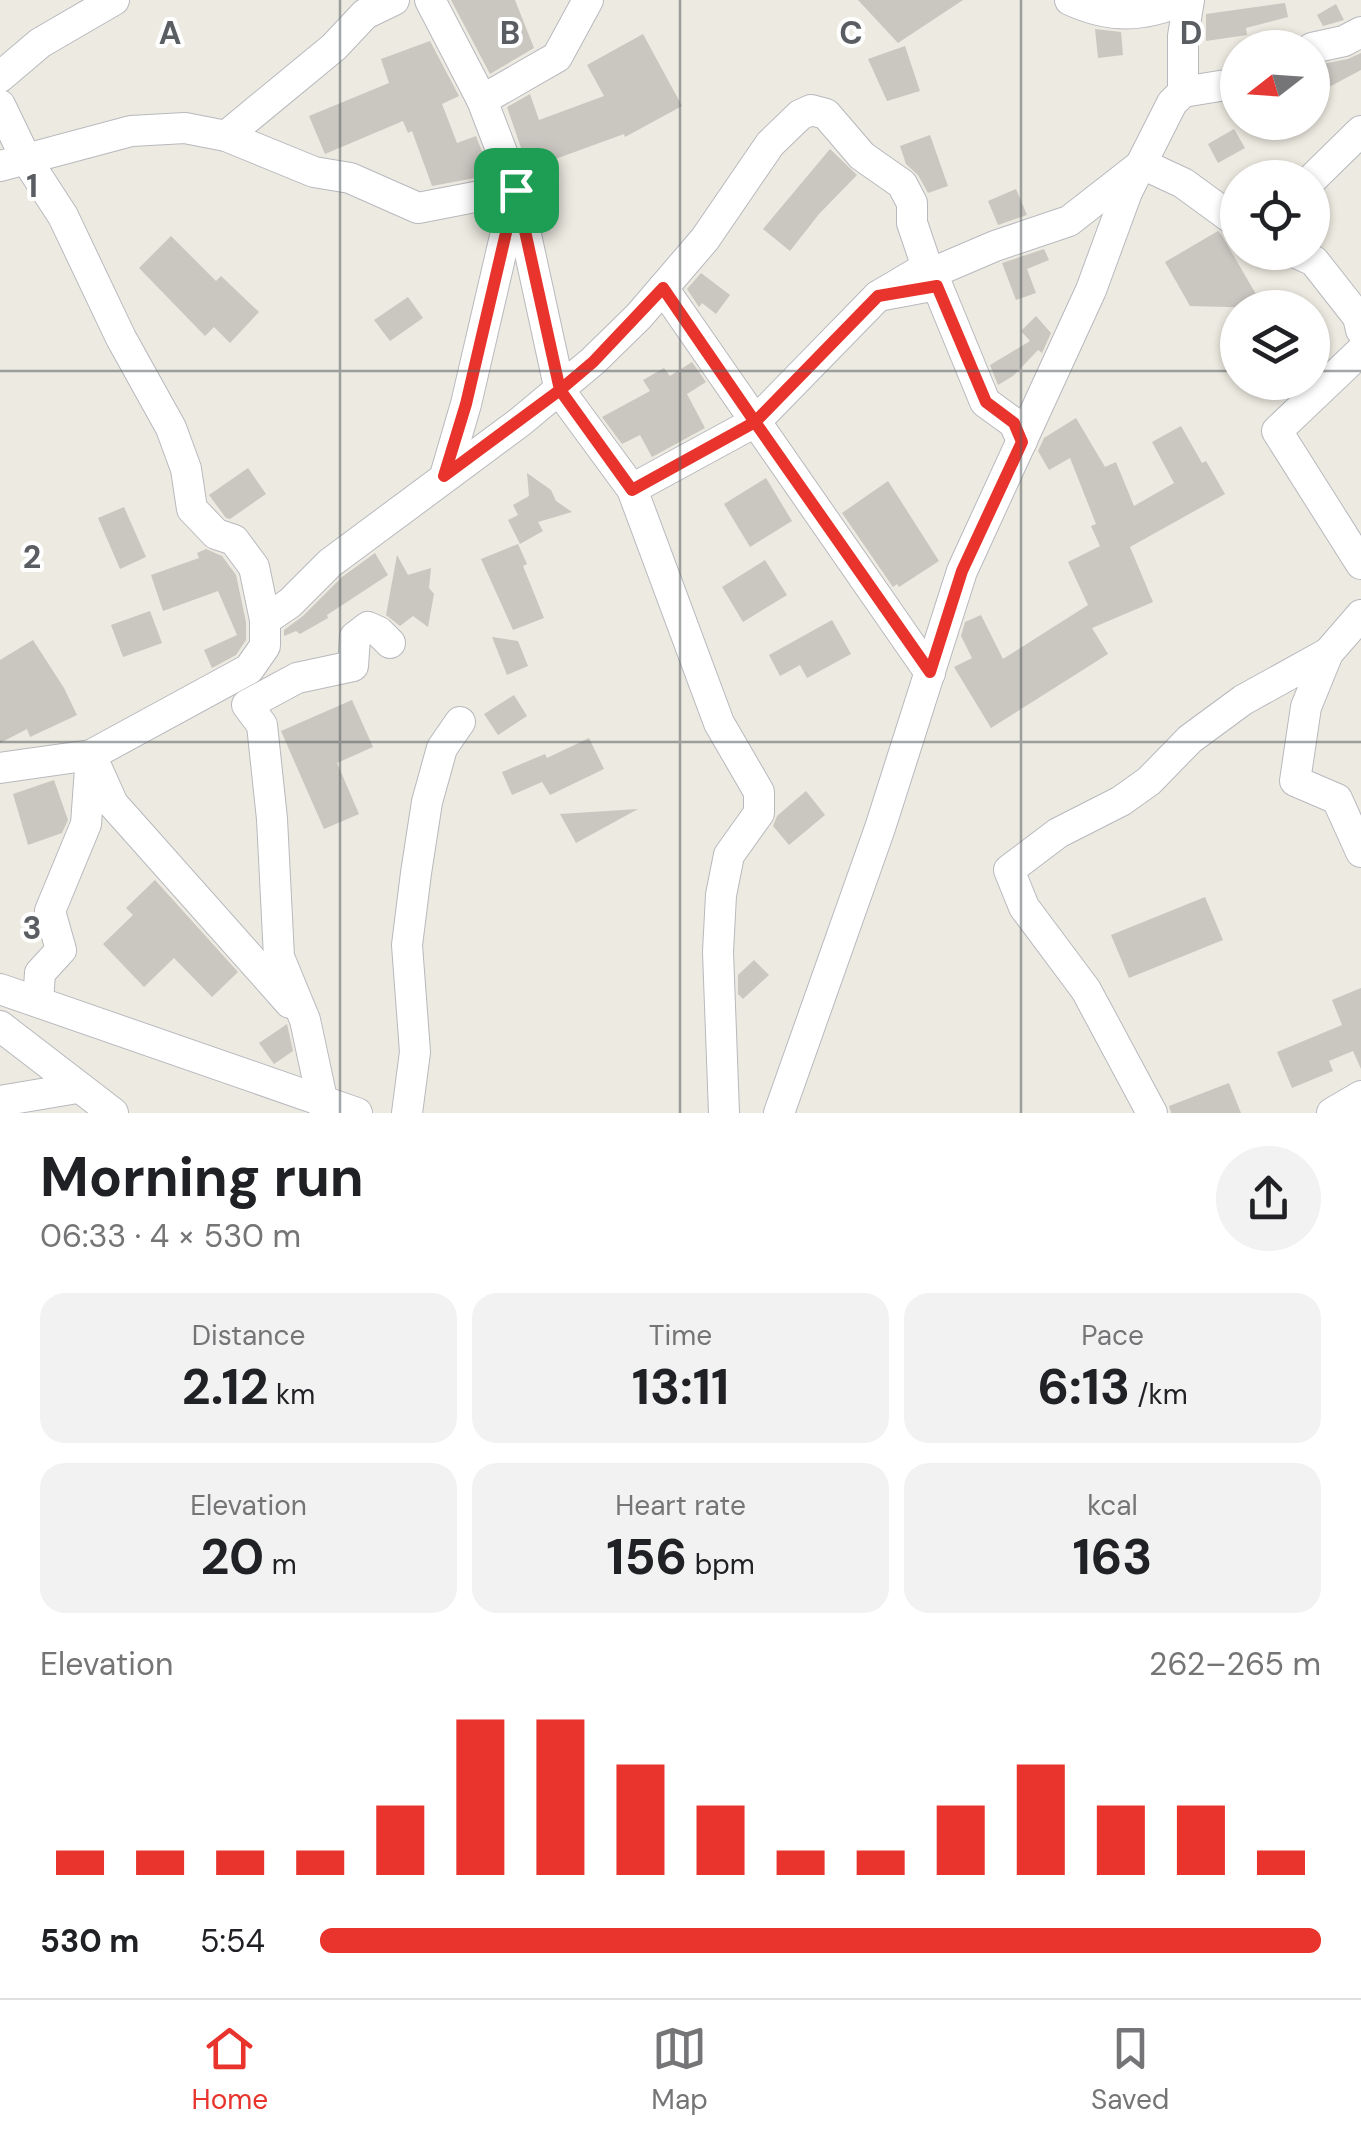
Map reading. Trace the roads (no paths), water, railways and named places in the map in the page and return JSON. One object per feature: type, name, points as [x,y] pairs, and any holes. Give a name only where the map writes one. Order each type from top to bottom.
[{"type":"street","points":[[0,78],[40,43],[114,0]]},
{"type":"street","points":[[226,136],[334,47],[365,14],[394,0]]},
{"type":"street","points":[[430,0],[482,100],[516,190],[560,390],[632,490],[719,722],[760,792],[760,813],[729,854],[721,895],[718,952],[724,1113]]},
{"type":"street","points":[[482,100],[557,56],[588,0]]},
{"type":"street","points":[[1070,0],[1108,12],[1149,14],[1186,0],[1183,92]]},
{"type":"street","points":[[1330,44],[1361,32]]},
{"type":"street","points":[[779,1113],[880,828],[962,571],[1091,290],[1127,192],[1172,103],[1183,92],[1220,86]]},
{"type":"street","points":[[0,105],[13,163],[63,216],[121,338],[171,428],[186,470],[192,509],[216,534],[234,540],[254,567],[265,633],[297,678]]},
{"type":"street","points":[[0,768],[92,755],[249,669],[265,633],[330,563],[560,390],[616,339],[705,239],[770,144],[800,116],[816,109],[826,114],[862,156],[902,184],[912,203],[912,223],[928,267],[878,296],[755,422],[632,490]]},
{"type":"street","points":[[13,163],[131,131],[185,128],[226,136],[314,172],[350,178],[418,208],[516,190]]},
{"type":"street","points":[[1330,161],[1361,131]]},
{"type":"street","points":[[1142,164],[1182,183],[1220,210]]},
{"type":"street","points":[[878,296],[994,246],[1070,221],[1142,164]]},
{"type":"street","points":[[444,476],[466,404],[516,190]]},
{"type":"street","points":[[1321,270],[1360,321]]},
{"type":"street","points":[[878,296],[937,286],[986,402],[1014,423],[1022,442]]},
{"type":"street","points":[[663,288],[930,672]]},
{"type":"street","points":[[1357,552],[1277,431],[1361,352]]},
{"type":"street","points":[[1361,614],[1328,653],[1306,707],[1296,781],[1337,799],[1361,852]]},
{"type":"street","points":[[325,1107],[305,1020],[279,957],[272,818],[262,725],[247,705],[297,678],[353,666],[354,638],[368,627],[390,643]]},
{"type":"street","points":[[1152,1113],[1086,990],[1024,908],[1009,870],[1058,833],[1121,801],[1148,781],[1190,739],[1242,700],[1328,653]]},
{"type":"street","points":[[406,1113],[415,1052],[406,945],[427,802],[442,748],[460,722]]},
{"type":"street","points":[[38,1002],[40,973],[61,950],[50,911],[86,824],[92,755]]},
{"type":"street","points":[[92,755],[113,804],[305,1020]]},
{"type":"street","points":[[0,988],[325,1107],[358,1113]]},
{"type":"street","points":[[0,1026],[113,1113]]},
{"type":"street","points":[[0,1101],[78,1088]]},
{"type":"street","points":[[1332,1113],[1361,1096]]}]
